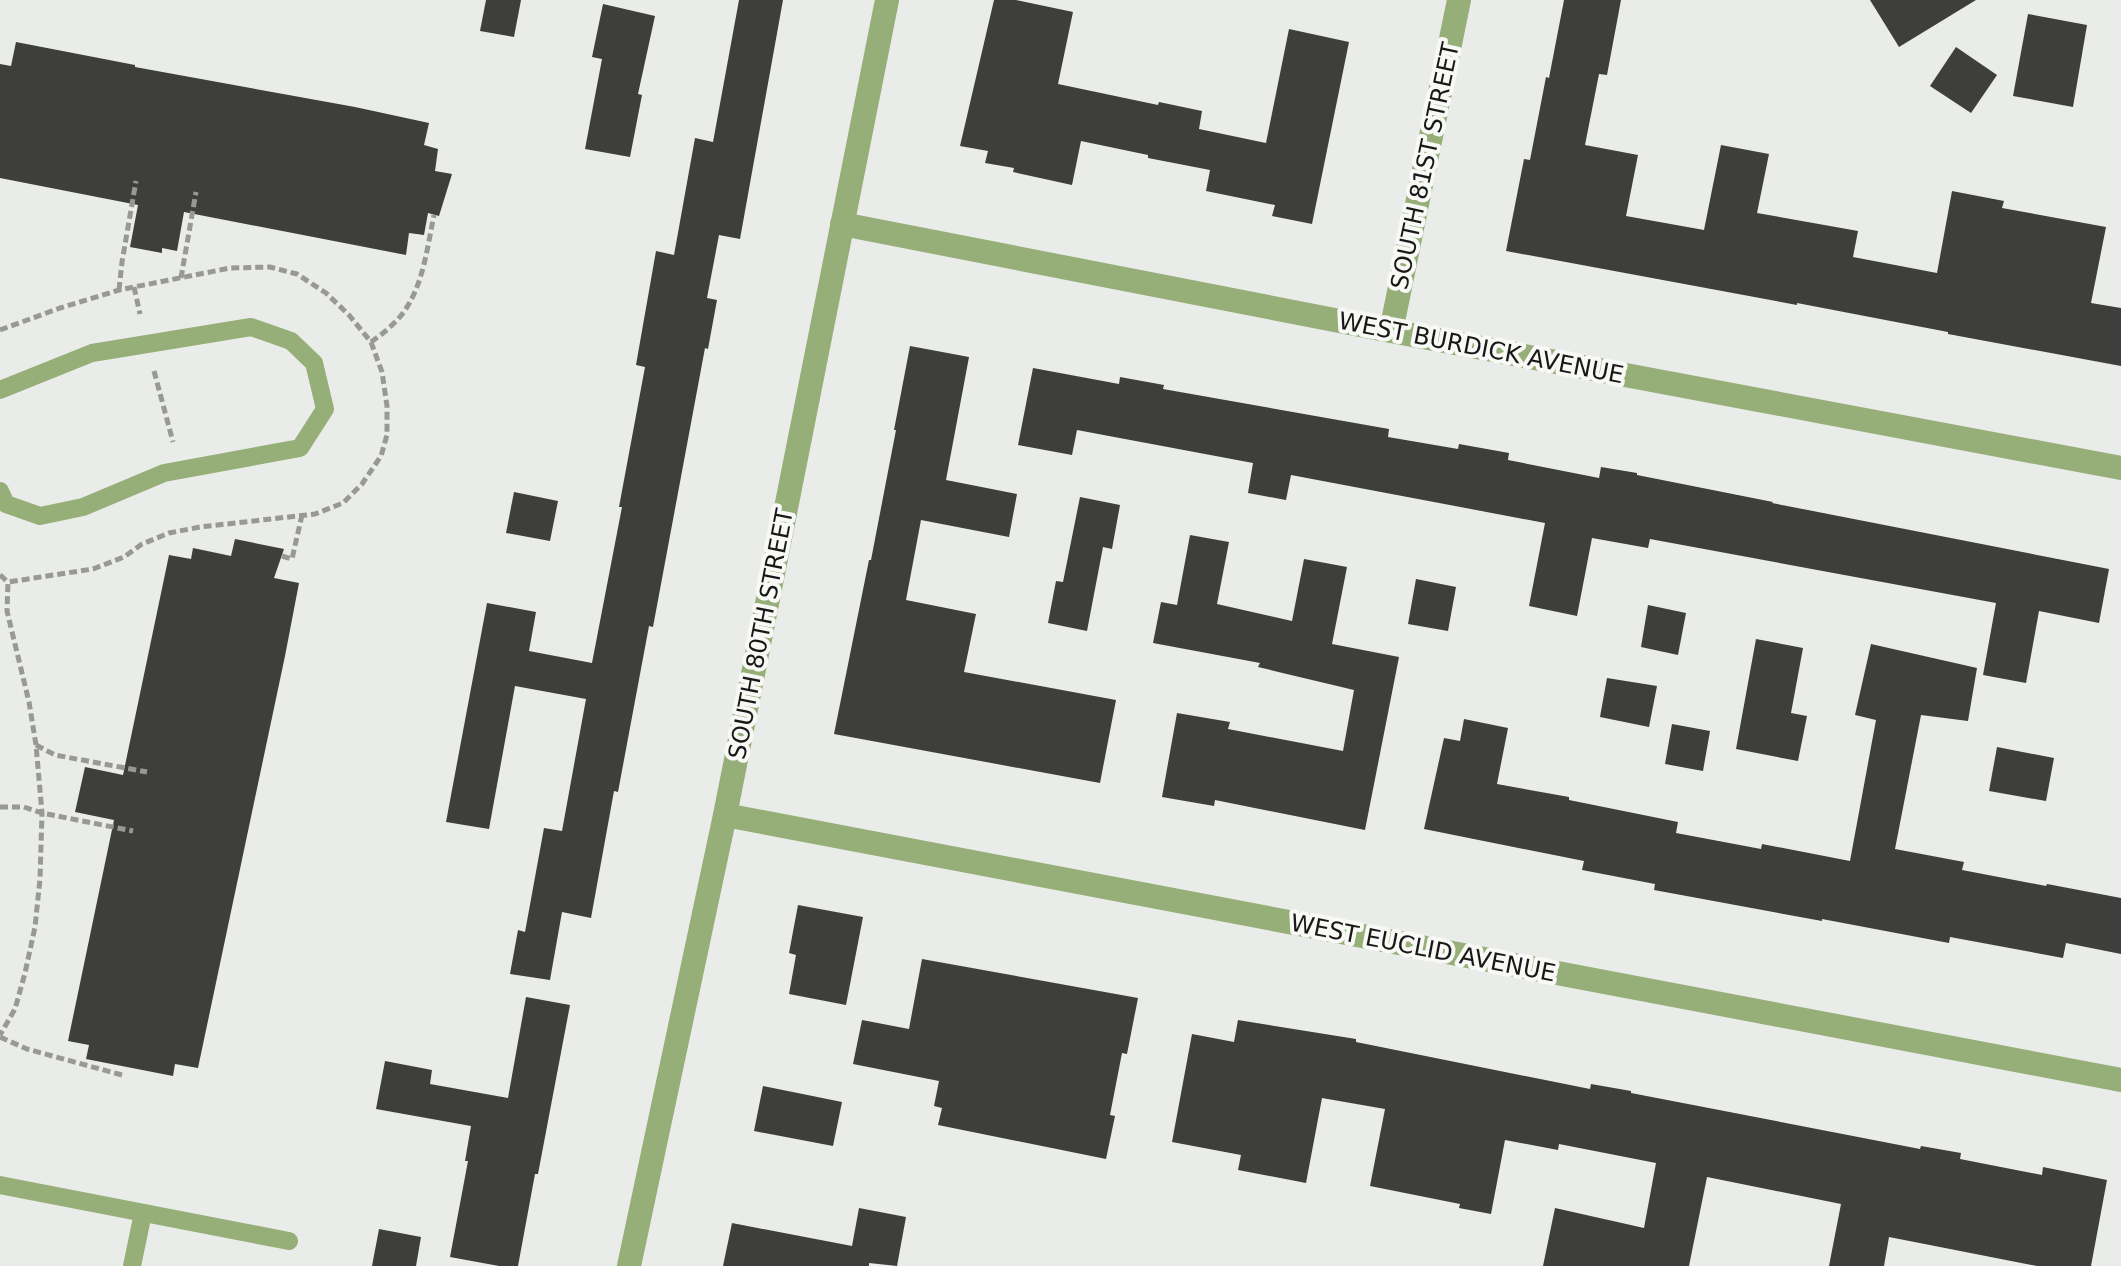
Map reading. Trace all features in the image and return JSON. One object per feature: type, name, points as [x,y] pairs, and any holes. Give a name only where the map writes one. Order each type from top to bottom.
[{"type":"street","name":"SOUTH 80TH STREET","points":[[629,1266],[725,815],[887,0]]},
{"type":"street","name":"SOUTH 81ST STREET","points":[[1391,331],[1459,0]]},
{"type":"street","name":"WEST BURDICK AVENUE","points":[[842,224],[2121,468]]},
{"type":"street","name":"WEST EUCLID AVENUE","points":[[725,815],[2121,1080]]},
{"type":"lane","points":[[0,390],[92,353],[251,327],[291,341],[314,363],[325,409],[300,448],[164,473],[83,507],[40,516],[6,504],[0,491]]},
{"type":"lane","points":[[0,1185],[289,1241]]},
{"type":"lane","points":[[132,1266],[143,1213]]},
{"type":"path","points":[[119,290],[136,181]]},
{"type":"path","points":[[181,278],[196,192]]},
{"type":"path","points":[[371,342],[393,325],[409,304],[422,274],[434,215]]},
{"type":"path","points":[[0,330],[119,290],[230,268],[270,267],[297,274],[326,293],[349,315],[371,342],[382,372],[387,406],[387,435],[381,456],[362,484],[343,503],[315,514],[169,533],[142,544],[124,557],[93,569],[8,582],[0,575]]},
{"type":"path","points":[[134,287],[181,470]]},
{"type":"path","points":[[282,556],[292,559],[303,515]]},
{"type":"path","points":[[8,582],[7,611],[29,702],[42,813],[35,927],[15,1009],[0,1036],[27,1049],[122,1075]]},
{"type":"path","points":[[36,745],[55,755],[147,772]]},
{"type":"path","points":[[0,807],[24,807],[133,831]]},
{"type":"building","points":[[486,0],[521,0],[514,37],[480,31]]},
{"type":"building","points":[[739,0],[783,0],[740,239],[719,235],[707,298],[717,300],[708,349],[705,348],[653,627],[649,626],[591,918],[562,912],[550,980],[510,974],[518,930],[525,932],[544,828],[562,831],[586,699],[515,686],[489,829],[446,822],[487,603],[536,612],[529,651],[592,663],[645,367],[636,365],[656,251],[674,255],[695,138],[713,142]]},
{"type":"building","points":[[994,0],[1016,0],[1073,12],[1058,84],[1202,111],[1199,129],[1266,143],[1289,29],[1349,42],[1312,224],[1272,216],[1275,205],[1206,191],[1210,170],[1148,158],[1148,155],[1081,141],[1072,185],[985,163],[988,151],[960,146]]},
{"type":"building","points":[[1564,0],[1621,0],[1607,75],[1599,74],[1585,145],[1638,155],[1626,216],[1704,230],[1721,145],[1769,154],[1757,213],[1858,231],[1853,257],[1937,273],[1952,191],[2004,201],[2002,208],[2106,227],[2091,303],[2121,308],[2121,366],[1506,251],[1524,159],[1530,160]]},
{"type":"building","points":[[1870,0],[1976,0],[1899,47]]},
{"type":"building","points":[[603,4],[655,16],[638,94],[642,95],[630,157],[585,149],[602,59],[592,57]]},
{"type":"building","points":[[2028,14],[2087,25],[2073,107],[2013,96]]},
{"type":"building","points":[[16,42],[429,123],[424,145],[438,149],[435,171],[452,174],[439,216],[428,213],[424,235],[409,233],[406,255],[184,212],[177,251],[162,248],[162,253],[130,247],[138,205],[0,178],[0,64],[11,66]]},
{"type":"building","points":[[1956,47],[1997,75],[1971,113],[1930,86]]},
{"type":"building","points":[[910,346],[969,357],[946,480],[1017,494],[1009,537],[921,520],[906,600],[976,614],[964,672],[1116,700],[1100,783],[834,734],[871,560]]},
{"type":"building","points":[[1033,368],[1119,384],[1120,377],[1164,385],[1163,389],[1389,429],[1388,437],[1458,449],[1459,444],[1509,453],[1508,460],[1599,478],[1601,467],[1637,473],[1772,503],[2109,569],[2099,623],[2039,611],[2026,683],[1983,675],[1996,603],[1650,539],[1648,548],[1592,538],[1577,616],[1529,606],[1545,523],[1291,475],[1286,500],[1248,493],[1253,463],[1077,430],[1072,455],[1018,445]]},
{"type":"building","points":[[514,492],[558,501],[550,541],[506,533]]},
{"type":"building","points":[[1080,497],[1120,505],[1112,549],[1103,547],[1087,631],[1048,623],[1056,581],[1063,582]]},
{"type":"building","points":[[1190,535],[1229,542],[1217,604],[1292,621],[1304,559],[1347,567],[1332,644],[1399,657],[1365,830],[1215,800],[1214,806],[1162,797],[1177,713],[1230,722],[1228,729],[1343,751],[1354,690],[1258,667],[1260,663],[1153,643],[1161,602],[1177,605]]},
{"type":"building","points":[[235,539],[284,549],[274,578],[299,583],[198,1068],[175,1064],[173,1076],[86,1059],[89,1045],[68,1041],[114,820],[75,812],[85,767],[123,775],[169,555],[191,559],[193,548],[231,556]]},
{"type":"building","points":[[1416,579],[1456,587],[1448,631],[1408,624]]},
{"type":"building","points":[[1648,605],[1686,613],[1678,655],[1641,647]]},
{"type":"building","points":[[1756,639],[1803,648],[1791,713],[1807,716],[1798,761],[1736,749]]},
{"type":"building","points":[[1871,644],[1977,668],[1968,721],[1921,715],[1895,849],[1964,862],[1962,870],[2121,898],[2121,954],[2066,943],[2063,958],[1950,937],[1949,943],[1822,921],[1654,890],[1655,884],[1582,870],[1584,861],[1424,829],[1444,738],[1460,741],[1464,719],[1508,728],[1497,784],[1678,822],[1676,833],[1761,849],[1762,844],[1850,861],[1876,720],[1855,715]]},
{"type":"building","points":[[1607,678],[1657,686],[1649,727],[1600,717]]},
{"type":"building","points":[[1672,724],[1710,731],[1703,771],[1665,764]]},
{"type":"building","points":[[1997,747],[2054,758],[2046,801],[1989,791]]},
{"type":"building","points":[[798,905],[863,917],[846,1005],[789,994],[796,955],[789,953]]},
{"type":"building","points":[[922,959],[1138,998],[1127,1054],[1122,1053],[1110,1115],[1115,1116],[1106,1159],[938,1125],[942,1108],[934,1106],[939,1081],[853,1064],[862,1020],[909,1029]]},
{"type":"building","points":[[526,997],[570,1005],[518,1266],[499,1266],[450,1257],[468,1161],[465,1161],[471,1126],[376,1109],[385,1061],[432,1070],[430,1084],[508,1098]]},
{"type":"building","points":[[1238,1020],[1356,1039],[1356,1042],[1590,1089],[1591,1084],[1920,1149],[1921,1146],[1961,1153],[1960,1159],[2042,1175],[2043,1167],[2107,1180],[2091,1266],[2037,1266],[1889,1237],[1884,1266],[1829,1266],[1841,1204],[1707,1177],[1689,1266],[1543,1266],[1555,1208],[1644,1228],[1656,1163],[1559,1144],[1558,1150],[1505,1140],[1491,1214],[1459,1208],[1460,1204],[1370,1186],[1385,1109],[1322,1098],[1306,1183],[1238,1170],[1241,1155],[1172,1142],[1192,1034],[1234,1042]]},
{"type":"building","points":[[763,1086],[842,1102],[833,1146],[754,1131]]},
{"type":"building","points":[[859,1208],[906,1217],[897,1266],[869,1263],[869,1266],[723,1266],[732,1223],[852,1246]]},
{"type":"building","points":[[379,1229],[421,1237],[416,1266],[372,1266]]}]
